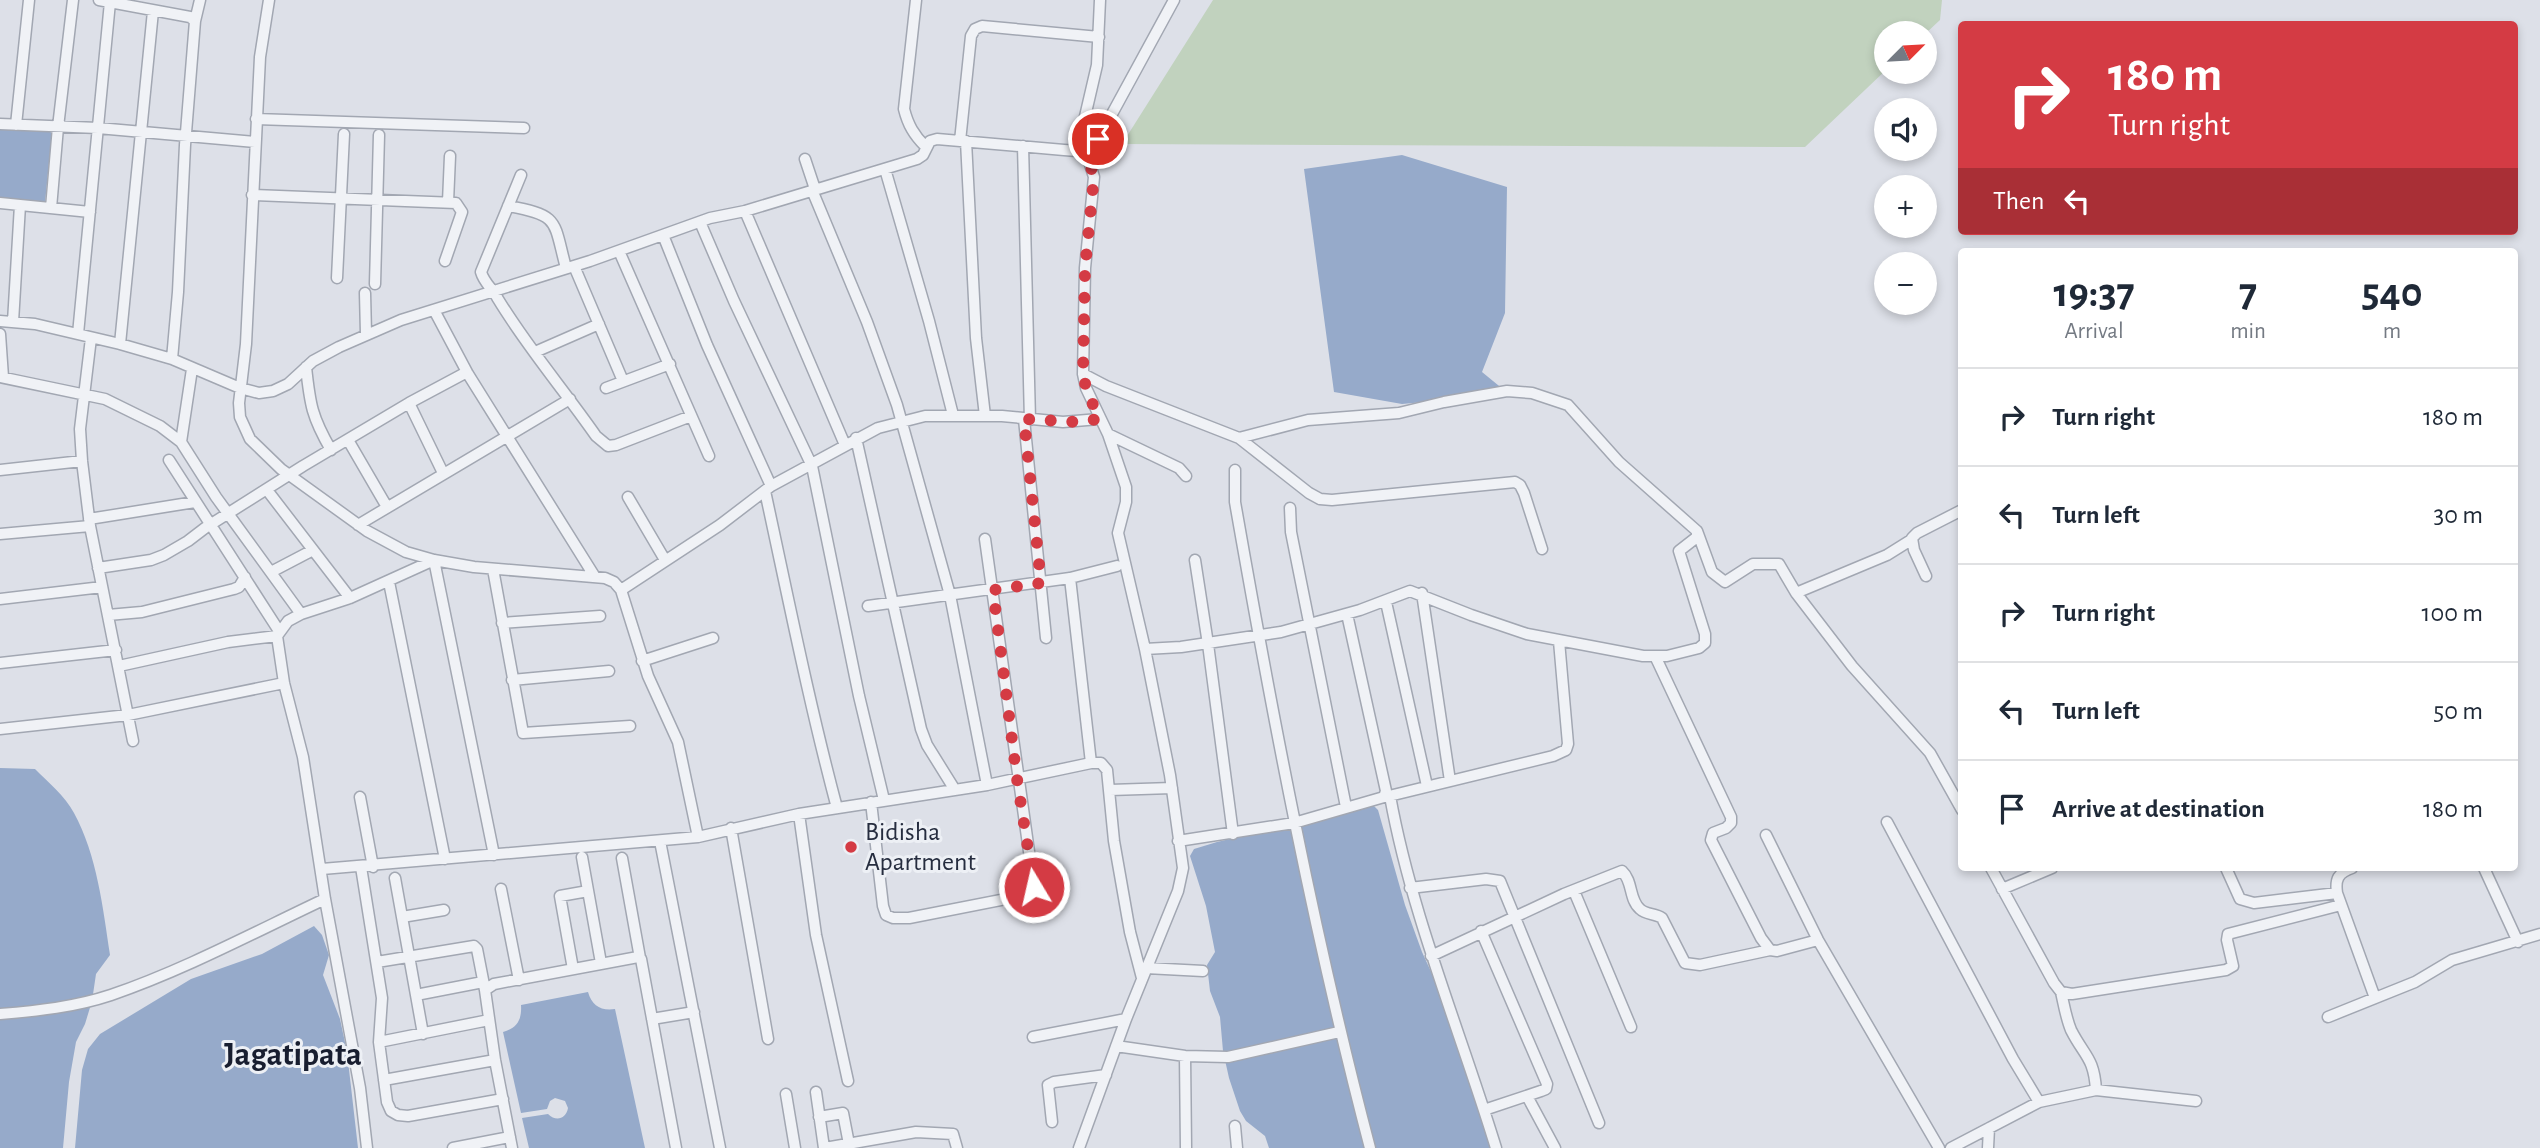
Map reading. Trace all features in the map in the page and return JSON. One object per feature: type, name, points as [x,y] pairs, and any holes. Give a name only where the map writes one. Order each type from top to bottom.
[{"type":"street","points":[[16,125],[29,0]]},
{"type":"street","points":[[51,208],[74,0]]},
{"type":"street","points":[[172,359],[186,136],[195,21],[200,0]]},
{"type":"street","points":[[270,0],[261,36],[246,344],[240,388],[240,417],[250,439],[290,476],[358,525],[406,552],[434,560],[493,569],[614,582],[621,590],[642,661],[678,742],[698,837]]},
{"type":"street","points":[[915,0],[904,109],[907,123],[925,146]]},
{"type":"street","points":[[1077,152],[1093,91],[1100,0]]},
{"type":"street","points":[[1088,158],[1174,0]]},
{"type":"street","points":[[78,334],[98,128],[105,1],[190,17],[195,21]]},
{"type":"street","points":[[120,344],[153,11]]},
{"type":"street","points":[[985,416],[976,338],[963,141],[971,36],[975,29],[982,26],[1099,37]]},
{"type":"street","points":[[256,119],[524,128]]},
{"type":"street","points":[[0,124],[98,128],[255,142]]},
{"type":"street","points":[[337,278],[344,135]]},
{"type":"street","points":[[375,284],[379,135]]},
{"type":"street","points":[[0,321],[35,324],[120,344],[172,359],[240,388],[259,393],[273,391],[288,384],[306,368],[339,347],[366,334],[700,222],[917,159],[923,155],[925,146],[930,141],[937,139],[1023,146],[1077,152],[1088,158],[1094,177],[1085,268],[1083,374],[1086,388],[1108,434],[1126,487],[1126,502],[1118,533],[1145,649],[1172,788],[1183,868],[1182,879],[1125,1018],[1079,1148]]},
{"type":"street","points":[[1023,146],[1027,419],[1046,638]]},
{"type":"street","points":[[448,202],[450,156]]},
{"type":"street","points":[[805,159],[814,189],[881,359],[900,420],[950,595],[986,785]]},
{"type":"street","points":[[885,169],[953,415]]},
{"type":"street","points":[[521,175],[481,272],[484,280],[596,436],[608,446],[691,416]]},
{"type":"street","points":[[252,195],[456,203],[462,212],[445,261]]},
{"type":"street","points":[[0,203],[90,212]]},
{"type":"street","points":[[13,322],[20,205]]},
{"type":"street","points":[[508,206],[535,211],[548,218],[556,230],[570,267],[599,324],[623,381]]},
{"type":"street","points":[[745,211],[845,445]]},
{"type":"street","points":[[700,222],[812,466],[859,696],[884,800]]},
{"type":"street","points":[[663,235],[768,489],[794,629],[837,808]]},
{"type":"street","points":[[620,251],[709,456]]},
{"type":"street","points":[[365,293],[366,334]]},
{"type":"street","points":[[433,310],[467,372],[595,578]]},
{"type":"street","points":[[535,352],[599,324]]},
{"type":"street","points":[[0,334],[1,377],[105,399],[160,426],[181,442],[228,514],[301,614]]},
{"type":"street","points":[[91,338],[80,429],[82,461],[98,568],[133,741]]},
{"type":"street","points":[[606,388],[670,364]]},
{"type":"street","points":[[306,368],[309,400],[315,421],[331,450]]},
{"type":"street","points":[[181,442],[192,369]]},
{"type":"street","points":[[98,568],[151,560],[188,541],[331,450],[467,372]]},
{"type":"street","points":[[1083,374],[1106,386],[1238,438],[1320,499],[1515,482],[1524,493],[1542,549]]},
{"type":"street","points":[[1238,438],[1308,420],[1387,415],[1507,391],[1532,393],[1568,405],[1619,462],[1697,531],[1712,572],[1725,582],[1754,565],[1780,564],[1796,593],[1852,666],[1930,753],[1958,803]]},
{"type":"street","points":[[358,525],[570,399]]},
{"type":"street","points":[[409,403],[443,473]]},
{"type":"street","points":[[621,590],[720,525],[768,489],[812,466],[856,438],[900,420],[953,415],[1077,422],[1099,419]]},
{"type":"street","points":[[1108,434],[1179,468],[1186,476]]},
{"type":"street","points":[[856,438],[921,729],[927,745],[955,790]]},
{"type":"street","points":[[348,440],[387,507]]},
{"type":"street","points":[[169,460],[278,633],[284,682],[303,757],[325,899],[360,1088],[367,1148]]},
{"type":"street","points":[[0,470],[82,461]]},
{"type":"street","points":[[1235,470],[1235,502],[1294,822],[1339,1032],[1370,1148]]},
{"type":"street","points":[[267,490],[350,598]]},
{"type":"street","points":[[628,497],[665,560]]},
{"type":"street","points":[[0,534],[90,522],[195,502]]},
{"type":"street","points":[[1290,508],[1291,532],[1308,625],[1346,807]]},
{"type":"street","points":[[1796,593],[1887,555],[1917,533],[1958,512]]},
{"type":"street","points":[[1145,649],[1208,644],[1308,625],[1410,591],[1422,593],[1503,627],[1559,641],[1656,658],[1699,648],[1704,643],[1705,634],[1679,551],[1697,537],[1697,531]]},
{"type":"street","points":[[871,802],[886,915],[909,918],[1026,895],[1034,887],[985,539]]},
{"type":"street","points":[[1911,540],[1926,576]]},
{"type":"street","points":[[271,572],[313,550]]},
{"type":"street","points":[[119,666],[278,633],[288,621],[301,614],[350,598],[434,560]]},
{"type":"street","points":[[434,560],[494,855]]},
{"type":"street","points":[[1195,560],[1233,834]]},
{"type":"street","points":[[868,606],[1041,583],[1117,566]]},
{"type":"street","points":[[493,569],[523,733],[630,726]]},
{"type":"street","points":[[108,615],[142,612],[234,589],[240,587],[245,577]]},
{"type":"street","points":[[1070,578],[1091,763]]},
{"type":"street","points":[[389,582],[445,859]]},
{"type":"street","points":[[0,599],[102,587]]},
{"type":"street","points":[[1422,593],[1450,781]]},
{"type":"street","points":[[1386,601],[1427,786]]},
{"type":"street","points":[[1347,614],[1409,888],[1496,1148]]},
{"type":"street","points":[[502,624],[600,616]]},
{"type":"street","points":[[642,661],[713,638]]},
{"type":"street","points":[[1178,841],[1294,822],[1387,796],[1553,756],[1566,750],[1568,744],[1559,641]]},
{"type":"street","points":[[0,663],[116,650]]},
{"type":"street","points":[[1656,658],[1731,817],[1731,823],[1726,828],[1713,833],[1711,840],[1714,849],[1770,950]]},
{"type":"street","points":[[512,680],[609,671]]},
{"type":"street","points":[[0,729],[128,715],[284,682]]},
{"type":"street","points":[[322,869],[373,867],[698,837],[799,814],[986,785],[1091,763],[1101,764],[1107,770],[1114,841],[1130,932],[1142,979]]},
{"type":"street","points":[[1110,790],[1172,788]]},
{"type":"street","points":[[360,797],[373,867]]},
{"type":"street","points":[[799,814],[814,927],[848,1081]]},
{"type":"street","points":[[1887,822],[2013,1059],[2039,1102]]},
{"type":"street","points":[[731,828],[768,1039]]},
{"type":"street","points":[[1766,835],[1818,940],[1939,1148]]},
{"type":"street","points":[[660,841],[720,1148]]},
{"type":"street","points":[[582,857],[601,963]]},
{"type":"street","points":[[622,858],[677,1148]]},
{"type":"street","points":[[361,867],[382,998],[379,1042],[387,1102],[391,1111],[408,1116],[503,1099]]},
{"type":"street","points":[[1431,956],[1618,871],[1625,873],[1636,906],[1645,913],[1662,918],[1682,959],[1692,965],[1770,950],[1777,951],[1818,940]]},
{"type":"street","points":[[1993,871],[2061,992],[2070,1027],[2092,1061],[2096,1090]]},
{"type":"street","points":[[2002,889],[2045,871]]},
{"type":"street","points":[[2227,871],[2240,899],[2254,903],[2337,893]]},
{"type":"street","points":[[2344,871],[2337,877],[2337,893],[2375,998]]},
{"type":"street","points":[[2485,871],[2518,942]]},
{"type":"street","points":[[395,877],[422,1034]]},
{"type":"street","points":[[1409,888],[1495,879],[1504,887],[1599,1123]]},
{"type":"street","points":[[501,889],[519,980]]},
{"type":"street","points":[[573,968],[560,896],[588,891]]},
{"type":"street","points":[[1574,891],[1631,1027]]},
{"type":"street","points":[[0,1014],[43,1011],[108,996],[149,981],[325,899]]},
{"type":"street","points":[[2061,992],[2072,994],[2095,991],[2227,970],[2233,966],[2228,934],[2341,905]]},
{"type":"street","points":[[401,917],[444,910]]},
{"type":"street","points":[[1481,931],[1547,1084],[1546,1089],[1484,1111]]},
{"type":"street","points":[[2328,1017],[2415,982],[2441,964],[2540,934]]},
{"type":"street","points":[[377,962],[474,946],[477,948],[511,1142],[453,1148]]},
{"type":"street","points":[[416,995],[484,986],[640,958]]},
{"type":"street","points":[[1146,968],[1203,971]]},
{"type":"street","points":[[652,1019],[694,1012]]},
{"type":"street","points":[[1033,1037],[1125,1018]]},
{"type":"street","points":[[379,1042],[489,1020]]},
{"type":"street","points":[[1116,1046],[1185,1056],[1242,1055],[1339,1032]]},
{"type":"street","points":[[1185,1056],[1186,1148]]},
{"type":"street","points":[[384,1080],[495,1060]]},
{"type":"street","points":[[1052,1122],[1048,1085],[1106,1075]]},
{"type":"street","points":[[1951,1148],[2039,1102],[2096,1090],[2196,1101]]},
{"type":"street","points":[[816,1092],[825,1148],[916,1132],[953,1135],[957,1148]]},
{"type":"street","points":[[786,1094],[795,1148]]},
{"type":"street","points":[[1527,1096],[1555,1148]]},
{"type":"street","points":[[820,1117],[843,1113],[849,1144]]},
{"type":"street","points":[[1235,1126],[1237,1148]]},
{"type":"street","points":[[1989,1128],[1989,1148]]},
{"type":"street","points":[[895,1136],[898,1148]]},
{"type":"green space","points":[[1213,0],[1942,0],[1940,20],[1937,23],[1874,21],[1874,81],[1805,147],[1122,144]]},
{"type":"water","points":[[0,128],[46,130],[52,133],[45,203],[0,200]]},
{"type":"water","points":[[1402,155],[1507,187],[1505,313],[1482,372],[1504,390],[1500,395],[1402,404],[1334,392],[1304,169]]},
{"type":"water","points":[[0,768],[35,769],[70,807],[88,846],[105,919],[110,955],[96,974],[92,1001],[76,1042],[63,1148],[0,1148]]},
{"type":"water","points":[[1373,805],[1378,810],[1405,905],[1422,952],[1444,1000],[1492,1148],[1269,1148],[1265,1136],[1246,1121],[1240,1111],[1223,1051],[1220,1017],[1210,991],[1207,965],[1215,952],[1206,906],[1190,856],[1194,849],[1217,842]]},
{"type":"water","points":[[314,926],[322,935],[329,955],[323,975],[340,1019],[347,1052],[358,1148],[75,1148],[82,1070],[88,1049],[100,1034],[191,979],[262,954]]},
{"type":"water","points":[[588,992],[598,1006],[615,1009],[645,1148],[529,1148],[522,1118],[548,1114],[560,1118],[568,1108],[565,1101],[555,1098],[550,1101],[547,1109],[521,1113],[503,1032],[518,1023],[521,1005]]},
{"type":"place","name":"Bidisha Apartment","points":[[851,847]]},
{"type":"district","name":"Jagatipata","points":[[293,1055]]},
{"type":"route","points":[[1034,887],[993,590],[1041,583],[1024,419],[1062,422],[1099,419],[1083,374],[1085,268],[1094,177],[1088,158],[1098,139]]}]
